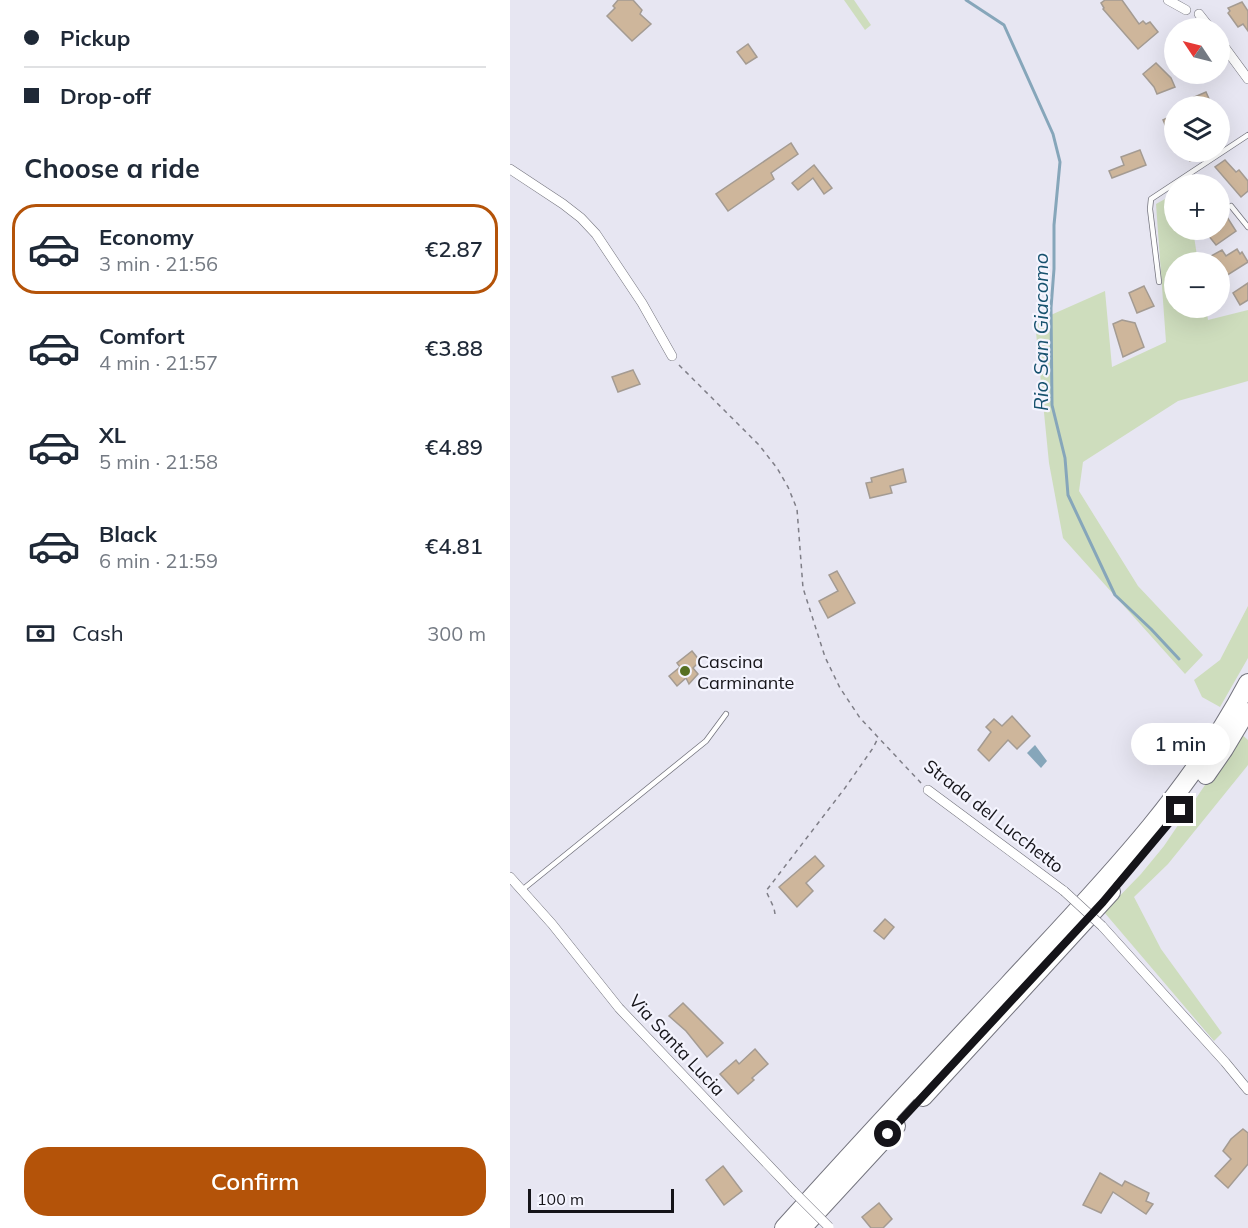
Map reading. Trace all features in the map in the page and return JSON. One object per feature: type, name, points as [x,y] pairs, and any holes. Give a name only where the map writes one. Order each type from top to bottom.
[{"type":"highway","points":[[784,1228],[1093,894],[1160,817],[1207,752],[1248,683]]},
{"type":"highway","points":[[802,1228],[1103,902],[1180,810],[1224,749],[1248,708]]},
{"type":"street","points":[[1168,0],[1186,10]]},
{"type":"street","points":[[1199,14],[1202,18]]},
{"type":"street","points":[[1230,55],[1248,79]]},
{"type":"street","points":[[510,169],[572,211],[596,234],[642,303],[672,356]]},
{"type":"street","name":"Strada del Lucchetto","points":[[928,790],[1064,891],[1154,981],[1248,1090]]},
{"type":"street","name":"Via Santa Lucia","points":[[510,877],[619,1008],[829,1227]]},
{"type":"lane","points":[[1159,282],[1150,209],[1151,199],[1248,135]]},
{"type":"lane","points":[[1232,206],[1248,227]]},
{"type":"lane","points":[[522,890],[706,741],[726,714]]},
{"type":"path","name":"Strada del Lucchetto","points":[[672,356],[759,445],[777,468],[788,487],[796,509],[804,588],[825,657],[840,688],[860,718],[928,790]]},
{"type":"path","points":[[774,914],[774,908],[766,891],[845,788],[878,738]]},
{"type":"green space","points":[[844,0],[854,0],[871,25],[865,30]]},
{"type":"green space","points":[[1164,200],[1164,240],[1195,240],[1196,252],[1164,252],[1164,314],[1156,204]]},
{"type":"green space","points":[[1105,291],[1112,367],[1166,342],[1164,318],[1208,318],[1208,320],[1230,318],[1230,314],[1248,310],[1248,381],[1178,401],[1083,462],[1079,491],[1138,586],[1203,655],[1185,674],[1063,538],[1049,463],[1035,322]]},
{"type":"green space","points":[[1248,606],[1248,658],[1220,707],[1202,697],[1194,680],[1220,660]]},
{"type":"green space","points":[[1240,733],[1248,740],[1248,765],[1168,864],[1134,897],[1161,949],[1222,1033],[1214,1041],[1104,912],[1141,874],[1164,846]]},
{"type":"water","points":[[1035,745],[1047,761],[1041,768],[1027,753]]},
{"type":"building","points":[[618,0],[633,0],[642,10],[640,14],[651,24],[632,41],[607,16],[615,8],[613,6]]},
{"type":"building","points":[[1105,0],[1122,0],[1139,24],[1143,21],[1146,24],[1150,22],[1158,32],[1138,49],[1103,9],[1101,3]]},
{"type":"building","points":[[1242,2],[1248,11],[1248,31],[1243,24],[1238,27],[1228,13],[1230,11],[1228,8]]},
{"type":"building","points":[[748,44],[757,57],[746,64],[737,52]]},
{"type":"building","points":[[1156,63],[1164,71],[1164,84],[1174,84],[1175,87],[1157,94],[1143,74]]},
{"type":"building","points":[[791,143],[798,154],[771,173],[774,179],[728,211],[716,194]]},
{"type":"building","points":[[1140,150],[1146,165],[1112,178],[1109,171],[1124,165],[1121,157]]},
{"type":"building","points":[[1222,162],[1227,162],[1236,172],[1239,170],[1248,181],[1248,191],[1241,197],[1230,184],[1230,174],[1221,174],[1215,167]]},
{"type":"building","points":[[814,165],[832,188],[824,194],[813,178],[798,190],[792,183]]},
{"type":"building","points":[[1230,222],[1236,231],[1230,235]]},
{"type":"building","points":[[1212,240],[1223,240],[1216,245]]},
{"type":"building","points":[[1237,249],[1240,254],[1242,252],[1248,262],[1230,273],[1230,253]]},
{"type":"building","points":[[1248,283],[1248,300],[1240,305],[1233,293]]},
{"type":"building","points":[[1144,286],[1154,306],[1137,313],[1129,293]]},
{"type":"building","points":[[1122,320],[1135,323],[1144,347],[1123,357],[1113,324]]},
{"type":"building","points":[[633,370],[640,384],[618,392],[612,377]]},
{"type":"building","points":[[903,469],[906,482],[890,486],[892,493],[870,498],[866,483],[872,482],[871,478]]},
{"type":"building","points":[[837,571],[855,603],[828,618],[819,601],[838,591],[829,575]]},
{"type":"building","name":"Cascina Carminante","points":[[692,651],[700,661],[693,668],[698,674],[689,684],[686,678],[677,686],[669,676],[680,667],[677,663]]},
{"type":"building","points":[[1012,716],[1030,736],[1017,749],[1008,740],[989,761],[978,750],[991,732],[986,727],[994,719],[1002,726]]},
{"type":"building","points":[[815,856],[824,866],[806,883],[813,891],[797,907],[779,887]]},
{"type":"building","points":[[885,919],[894,927],[884,939],[874,931]]},
{"type":"building","points":[[683,1003],[723,1043],[707,1057],[686,1031],[669,1016]]},
{"type":"building","points":[[755,1049],[768,1064],[738,1094],[720,1074],[736,1060],[739,1064]]},
{"type":"building","points":[[1243,1129],[1248,1133],[1248,1164],[1228,1188],[1215,1176],[1231,1159],[1223,1151],[1231,1139]]},
{"type":"building","points":[[723,1166],[742,1191],[724,1205],[706,1180]]},
{"type":"building","points":[[1100,1173],[1122,1186],[1125,1181],[1149,1193],[1146,1201],[1153,1204],[1146,1214],[1113,1192],[1101,1213],[1083,1205]]},
{"type":"building","points":[[879,1203],[892,1219],[883,1228],[871,1228],[862,1217]]},
{"type":"waterway","name":"Rio San Giacomo","points":[[966,0],[1004,25],[1053,134],[1060,162],[1054,225],[1051,308],[1052,405],[1065,458],[1068,495],[1115,595],[1179,659]]},
{"type":"place","name":"Cascina Carminante","points":[[685,671]]},
{"type":"route","points":[[888,1134],[1103,902],[1180,810]]}]
